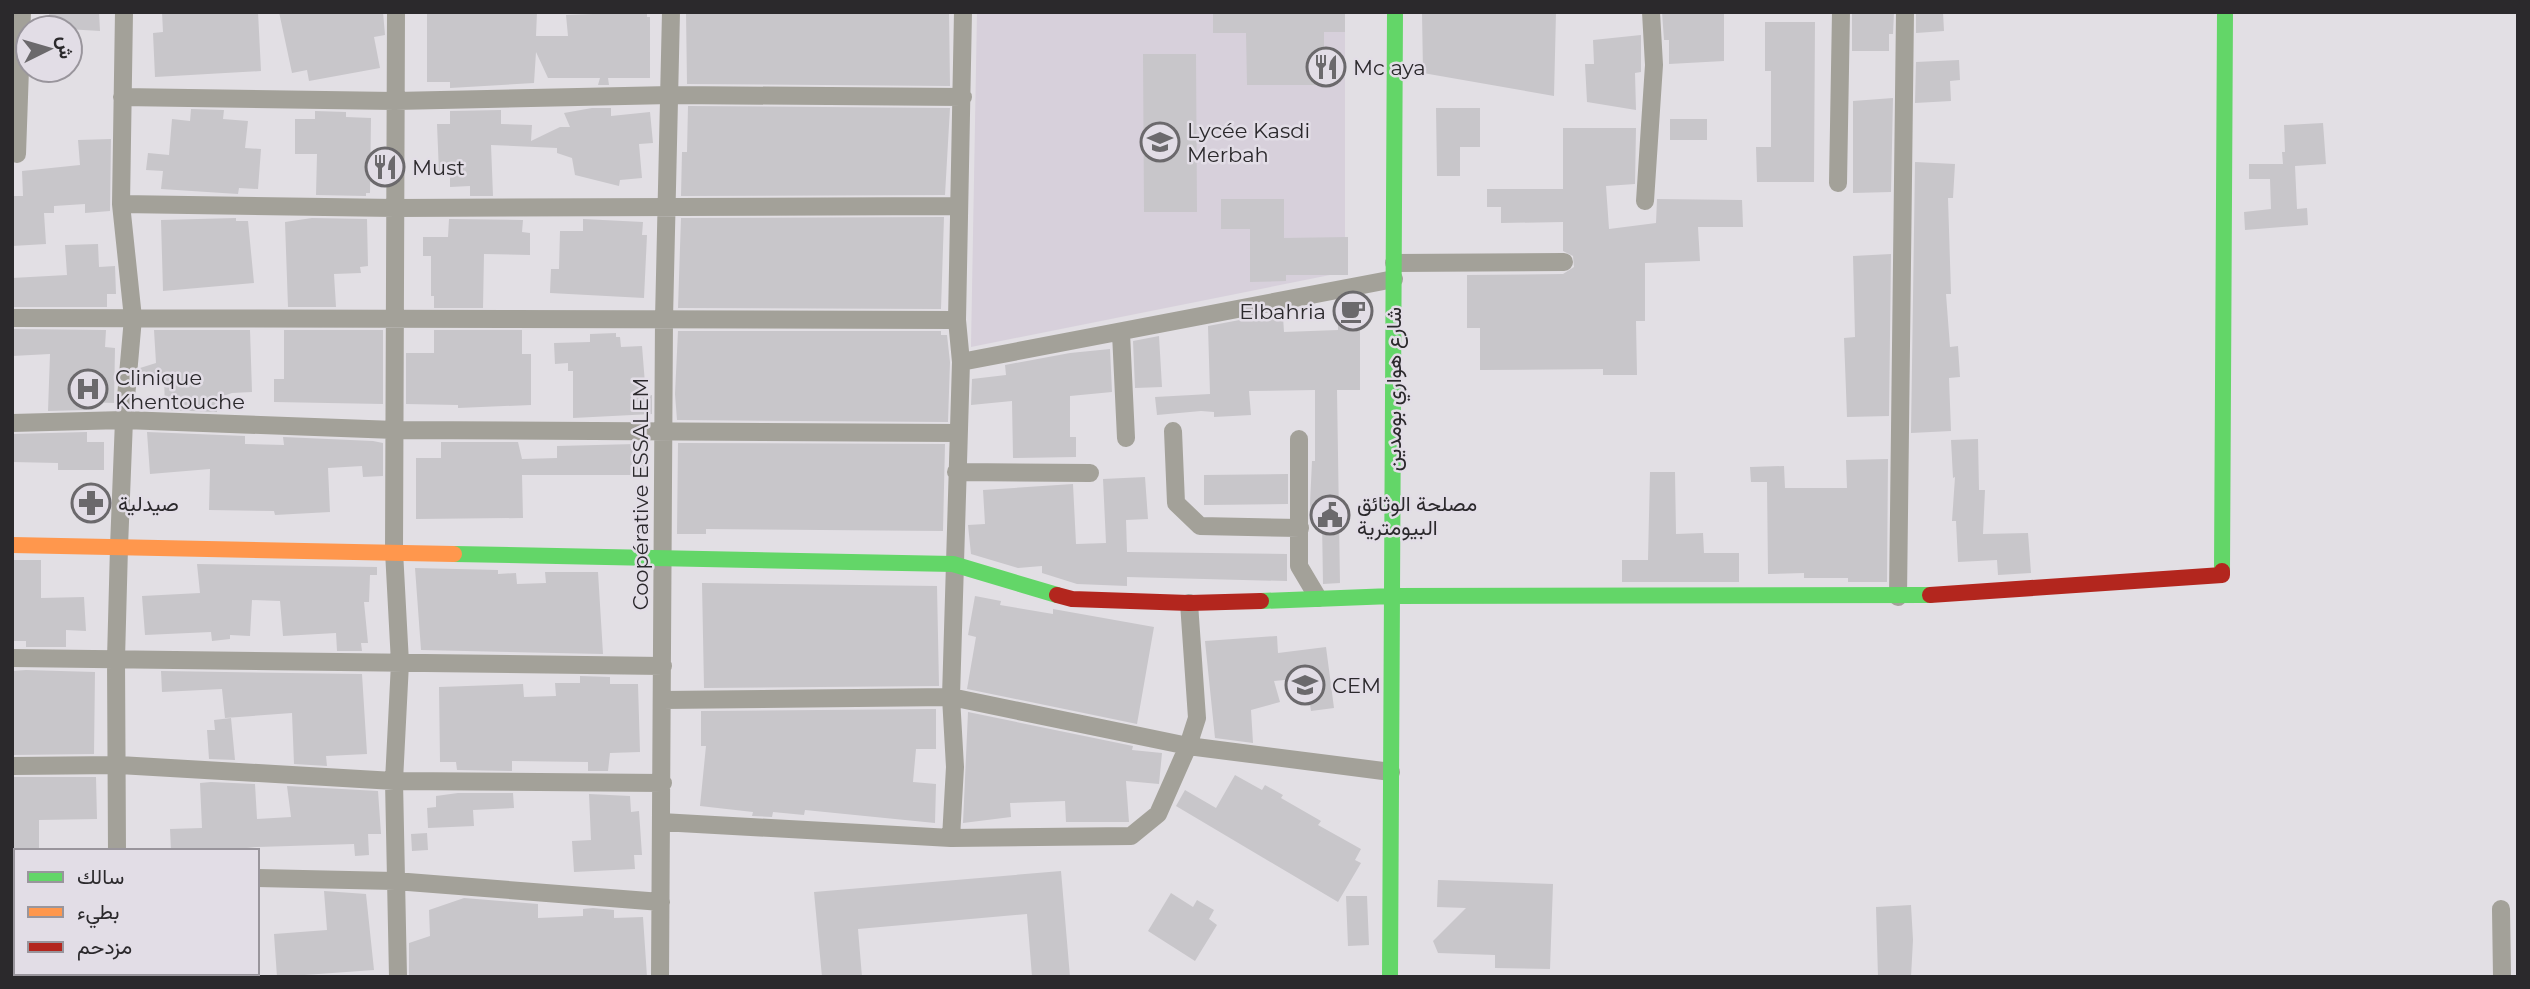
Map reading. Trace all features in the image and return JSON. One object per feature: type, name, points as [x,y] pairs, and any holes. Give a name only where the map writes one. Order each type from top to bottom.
[{"type":"street","points":[[18,154],[22,12]]},
{"type":"street","points":[[117,849],[119,765],[116,659],[119,547],[124,420],[133,318],[121,204],[124,12]]},
{"type":"street","points":[[396,12],[394,551],[400,663],[394,781],[398,977]]},
{"type":"street","name":"Coopérative ESSALEM","points":[[660,977],[664,319],[671,12]]},
{"type":"street","points":[[951,838],[955,767],[951,697],[953,564],[961,362],[957,320],[963,12]]},
{"type":"street","name":"شارع هواري بومدين","points":[[1390,977],[1395,12]]},
{"type":"street","points":[[1644,201],[1654,65],[1651,12]]},
{"type":"street","points":[[1838,183],[1841,12]]},
{"type":"street","points":[[1898,597],[1905,12]]},
{"type":"street","points":[[12,545],[953,564],[1072,599],[1189,603],[1392,596],[1898,597],[2221,575],[2225,12]]},
{"type":"street","points":[[122,97],[395,101],[671,95],[963,97]]},
{"type":"street","points":[[121,204],[395,208],[958,206]]},
{"type":"street","points":[[961,362],[1121,333],[1394,271],[1564,262]]},
{"type":"street","points":[[12,317],[957,320]]},
{"type":"street","points":[[1121,333],[1126,438]]},
{"type":"street","points":[[12,423],[124,420],[395,430],[957,433]]},
{"type":"street","points":[[1173,431],[1176,503],[1200,526],[1300,528]]},
{"type":"street","points":[[1300,439],[1299,566],[1318,598]]},
{"type":"street","points":[[956,471],[1090,473]]},
{"type":"street","points":[[661,822],[951,838],[1131,835],[1157,814],[1188,746],[1197,718],[1189,603]]},
{"type":"street","points":[[12,659],[663,666]]},
{"type":"street","points":[[662,700],[951,697],[1188,746],[1391,772]]},
{"type":"street","points":[[12,766],[119,765],[394,781],[663,783]]},
{"type":"street","points":[[259,878],[396,881],[661,902]]},
{"type":"street","points":[[2501,909],[2502,977]]},
{"type":"shaded area","name":"Lycée Kasdi Merbah","points":[[977,12],[1345,12],[1345,272],[971,347]]},
{"type":"building","points":[[99,12],[100,31],[84,30],[84,14],[49,14]]},
{"type":"building","points":[[162,12],[258,12],[261,71],[155,77],[153,33],[163,32]]},
{"type":"building","points":[[279,12],[383,12],[385,35],[374,37],[380,68],[309,81],[307,70],[292,73]]},
{"type":"building","points":[[427,12],[537,12],[536,36],[568,36],[566,15],[647,12],[647,17],[650,17],[650,78],[608,78],[609,85],[598,85],[600,78],[548,78],[536,52],[534,83],[450,88],[450,82],[427,82]]},
{"type":"building","points":[[686,12],[949,12],[950,86],[687,84]]},
{"type":"building","points":[[1213,12],[1345,12],[1345,32],[1324,32],[1324,85],[1247,85],[1246,33],[1213,33]]},
{"type":"building","points":[[1422,12],[1556,12],[1554,96],[1423,73]]},
{"type":"building","points":[[1662,12],[1724,12],[1724,61],[1669,64],[1669,40],[1664,40]]},
{"type":"building","points":[[1852,12],[1894,12],[1893,34],[1889,34],[1889,51],[1852,51]]},
{"type":"building","points":[[1916,12],[1943,12],[1944,31],[1916,33]]},
{"type":"building","points":[[1765,22],[1815,22],[1814,182],[1757,182],[1756,147],[1771,147],[1771,71],[1765,71]]},
{"type":"building","points":[[1641,35],[1641,72],[1635,73],[1636,110],[1587,102],[1585,64],[1594,64],[1593,40]]},
{"type":"building","points":[[1143,54],[1196,54],[1197,212],[1144,212]]},
{"type":"building","points":[[1959,60],[1960,80],[1950,81],[1951,101],[1915,103],[1916,62]]},
{"type":"building","points":[[1893,98],[1891,192],[1853,193],[1853,101]]},
{"type":"building","points":[[688,106],[950,108],[945,195],[681,196],[682,152],[687,152]]},
{"type":"building","points":[[611,108],[611,116],[650,112],[653,143],[639,144],[642,178],[620,180],[619,186],[575,175],[572,158],[557,153],[557,148],[491,145],[493,196],[470,196],[470,186],[450,187],[450,173],[439,173],[437,124],[450,124],[450,111],[501,110],[501,124],[532,125],[531,141],[560,127],[570,127],[564,113]]},
{"type":"building","points":[[1436,108],[1480,108],[1480,147],[1460,147],[1460,176],[1437,176]]},
{"type":"building","points":[[191,109],[224,110],[223,119],[248,121],[245,148],[261,149],[258,189],[239,188],[238,194],[161,189],[163,171],[146,170],[148,153],[169,155],[172,119],[190,121]]},
{"type":"building","points":[[315,111],[346,112],[346,117],[371,118],[370,193],[366,193],[366,196],[316,195],[317,154],[295,154],[295,119],[315,119]]},
{"type":"building","points":[[1670,119],[1707,119],[1707,140],[1670,140]]},
{"type":"building","points":[[2323,123],[2326,164],[2295,166],[2297,209],[2307,208],[2308,225],[2245,230],[2244,212],[2271,209],[2270,179],[2249,179],[2249,164],[2283,164],[2284,125]]},
{"type":"building","points":[[1563,128],[1636,128],[1635,184],[1606,186],[1609,229],[1656,223],[1657,199],[1742,200],[1743,227],[1698,227],[1700,261],[1645,263],[1645,321],[1636,321],[1637,375],[1603,375],[1603,369],[1480,370],[1480,328],[1467,328],[1467,275],[1563,274],[1574,267],[1573,256],[1563,251],[1563,222],[1501,223],[1501,207],[1487,207],[1487,189],[1563,189]]},
{"type":"building","points":[[111,139],[110,211],[85,213],[85,204],[54,206],[54,213],[44,213],[46,244],[12,246],[12,196],[23,196],[22,171],[80,165],[78,140]]},
{"type":"building","points":[[1915,162],[1955,164],[1953,198],[1948,198],[1951,294],[1946,294],[1950,347],[1958,346],[1960,377],[1949,378],[1951,431],[1911,433]]},
{"type":"building","points":[[1221,199],[1284,199],[1284,238],[1348,237],[1348,275],[1286,275],[1286,281],[1250,282],[1250,229],[1221,229]]},
{"type":"building","points":[[944,217],[941,309],[678,308],[681,218]]},
{"type":"building","points":[[236,218],[236,221],[248,221],[254,283],[163,291],[161,220]]},
{"type":"building","points":[[312,218],[367,219],[368,266],[360,267],[361,273],[334,274],[336,307],[288,307],[285,222]]},
{"type":"building","points":[[449,219],[523,220],[522,232],[530,233],[530,255],[484,254],[483,308],[434,308],[434,296],[431,296],[431,256],[423,256],[423,237],[448,237]]},
{"type":"building","points":[[583,219],[643,222],[642,235],[647,235],[644,298],[550,293],[551,269],[559,269],[560,231],[583,231]]},
{"type":"building","points":[[98,244],[99,267],[115,266],[116,294],[107,294],[107,307],[12,307],[12,278],[67,275],[65,245]]},
{"type":"building","points":[[1891,254],[1889,416],[1847,417],[1844,338],[1855,337],[1853,256]]},
{"type":"building","points":[[1338,302],[1360,302],[1360,390],[1337,390],[1340,583],[1323,584],[1322,521],[1312,521],[1310,504],[1312,461],[1315,461],[1315,390],[1249,391],[1251,415],[1214,417],[1214,412],[1201,411],[1157,415],[1155,397],[1210,394],[1208,326],[1250,318],[1283,317],[1284,332],[1338,330]]},
{"type":"building","points":[[12,329],[106,330],[105,347],[115,348],[114,403],[87,402],[87,410],[48,411],[50,354],[12,356]]},
{"type":"building","points":[[154,330],[250,330],[252,392],[232,393],[217,398],[217,412],[165,410],[164,376],[139,377],[140,368],[156,363]]},
{"type":"building","points":[[284,330],[383,330],[383,404],[274,402],[274,379],[284,379]]},
{"type":"building","points":[[434,330],[522,330],[522,354],[531,354],[531,405],[458,408],[458,405],[406,404],[406,353],[434,353]]},
{"type":"building","points":[[678,331],[941,331],[941,335],[947,335],[950,362],[948,422],[677,420],[675,394]]},
{"type":"building","points":[[616,333],[616,337],[620,337],[621,347],[642,346],[646,396],[652,395],[652,414],[573,418],[573,371],[568,371],[568,363],[555,364],[554,343],[590,342],[590,334]]},
{"type":"building","points":[[1159,336],[1162,387],[1135,388],[1133,341]]},
{"type":"building","points":[[1110,349],[1112,392],[1070,396],[1070,437],[1076,437],[1076,457],[1013,458],[1012,401],[971,405],[972,379],[1006,375],[1005,365]]},
{"type":"building","points":[[87,432],[87,442],[104,442],[104,470],[58,470],[58,463],[12,462],[12,434]]},
{"type":"building","points":[[147,432],[245,436],[245,444],[284,445],[283,437],[373,441],[383,443],[383,476],[363,477],[362,466],[328,468],[330,512],[275,515],[274,511],[209,510],[210,469],[150,474]]},
{"type":"building","points":[[1978,439],[1979,490],[1985,490],[1983,534],[2028,533],[2031,573],[1998,575],[1997,560],[1958,562],[1956,521],[1952,521],[1955,477],[1953,478],[1951,440]]},
{"type":"building","points":[[441,442],[518,442],[522,459],[557,458],[557,446],[636,444],[636,457],[645,457],[645,475],[522,475],[523,518],[416,519],[416,458],[441,458]]},
{"type":"building","points":[[678,443],[945,444],[943,531],[706,529],[706,534],[677,534]]},
{"type":"building","points":[[1888,459],[1887,582],[1848,582],[1848,578],[1804,578],[1804,573],[1768,574],[1767,482],[1751,482],[1750,467],[1784,466],[1785,488],[1847,488],[1846,460]]},
{"type":"building","points":[[1650,472],[1675,472],[1676,534],[1703,533],[1704,553],[1739,553],[1739,582],[1622,582],[1622,560],[1648,560]]},
{"type":"building","points":[[1288,474],[1288,504],[1204,505],[1204,475]]},
{"type":"building","points":[[1145,477],[1148,519],[1126,520],[1127,552],[1287,554],[1287,581],[1127,577],[1127,586],[1077,584],[1042,573],[1042,566],[1018,568],[971,554],[968,525],[985,524],[983,490],[1073,484],[1076,544],[1106,543],[1103,479]]},
{"type":"building","points":[[12,560],[41,560],[41,598],[84,597],[86,631],[66,630],[66,647],[26,647],[26,641],[12,641]]},
{"type":"building","points":[[197,564],[377,567],[377,575],[370,575],[369,602],[364,602],[368,643],[361,643],[362,651],[337,651],[336,633],[283,636],[280,601],[252,600],[250,636],[230,635],[230,639],[212,641],[211,632],[145,635],[142,596],[200,593]]},
{"type":"building","points":[[415,568],[498,570],[498,574],[516,573],[517,584],[546,583],[545,572],[598,572],[603,654],[421,650]]},
{"type":"building","points":[[702,583],[937,586],[939,686],[704,688]]},
{"type":"building","points":[[975,596],[1001,601],[1000,605],[1053,614],[1053,609],[1154,627],[1137,724],[967,689],[976,637],[968,635]]},
{"type":"building","points":[[1277,636],[1278,653],[1326,647],[1334,708],[1311,711],[1306,678],[1274,681],[1280,702],[1251,710],[1253,743],[1215,738],[1205,641]]},
{"type":"building","points":[[12,671],[95,672],[94,754],[12,755]]},
{"type":"building","points":[[161,671],[362,674],[367,754],[326,756],[327,766],[294,764],[292,713],[225,718],[222,689],[162,692]]},
{"type":"building","points":[[580,676],[610,677],[610,684],[638,684],[640,752],[610,753],[608,771],[588,771],[588,762],[512,761],[512,771],[457,770],[456,762],[440,762],[439,687],[523,684],[524,697],[556,696],[555,683],[580,683]]},
{"type":"building","points":[[936,709],[936,749],[916,749],[913,782],[936,784],[935,823],[805,810],[804,815],[773,812],[772,817],[752,816],[753,812],[700,806],[706,746],[701,746],[701,711]]},
{"type":"building","points":[[968,712],[1133,746],[1132,750],[1162,753],[1159,784],[1126,781],[1129,822],[1066,822],[1065,801],[1010,803],[1011,817],[963,823]]},
{"type":"building","points":[[231,718],[235,760],[209,759],[207,730],[215,730],[214,720]]},
{"type":"building","points":[[1235,775],[1262,790],[1265,785],[1283,795],[1281,798],[1321,821],[1318,825],[1361,849],[1355,860],[1361,863],[1338,902],[1176,806],[1185,790],[1216,808]]},
{"type":"building","points":[[12,777],[96,777],[97,819],[39,820],[39,849],[12,851]]},
{"type":"building","points":[[200,783],[255,784],[257,819],[291,817],[287,786],[378,791],[381,834],[368,834],[369,855],[355,856],[354,844],[171,849],[170,829],[202,828]]},
{"type":"building","points":[[458,793],[513,793],[514,808],[473,810],[474,826],[428,828],[427,808],[436,807],[436,796]]},
{"type":"building","points":[[589,794],[630,796],[631,812],[639,811],[642,855],[634,855],[635,869],[574,872],[572,841],[591,840]]},
{"type":"building","points":[[427,833],[428,850],[412,851],[411,834]]},
{"type":"building","points":[[1061,871],[1070,977],[1032,977],[1027,914],[858,929],[862,977],[822,977],[814,892]]},
{"type":"building","points":[[1438,880],[1553,884],[1550,969],[1495,968],[1495,955],[1438,953],[1433,941],[1466,908],[1437,907]]},
{"type":"building","points":[[324,891],[366,894],[374,970],[277,977],[274,934],[327,930]]},
{"type":"building","points":[[1171,893],[1193,907],[1197,900],[1214,910],[1209,919],[1217,925],[1195,961],[1148,931]]},
{"type":"building","points":[[1346,896],[1367,896],[1369,945],[1348,946]]},
{"type":"building","points":[[464,898],[538,904],[538,918],[583,916],[583,909],[593,908],[614,910],[614,918],[643,917],[647,977],[409,977],[409,943],[430,936],[429,910]]},
{"type":"building","points":[[1911,905],[1911,977],[1878,977],[1876,907]]},
{"type":"traffic: fast","points":[[1390,977],[1395,12]]},
{"type":"traffic: fast","points":[[2222,571],[2225,12]]},
{"type":"traffic: fast","points":[[454,554],[953,564],[1057,595]]},
{"type":"traffic: fast","points":[[1261,601],[1392,596],[1930,595]]},
{"type":"traffic: slow","points":[[12,545],[454,554]]},
{"type":"traffic: jam","points":[[1930,595],[2222,575],[2222,571]]},
{"type":"traffic: jam","points":[[1057,595],[1072,599],[1189,603],[1261,601]]},
{"type":"place","name":"Mc aya","points":[[1326,67]]},
{"type":"place","name":"Lycée Kasdi Merbah","points":[[1160,142]]},
{"type":"place","name":"Must","points":[[385,167]]},
{"type":"place","name":"Elbahria","points":[[1353,311]]},
{"type":"place","name":"Clinique Khentouche","points":[[88,389]]},
{"type":"place","name":"صيدلية","points":[[91,503]]},
{"type":"place","name":"مصلحة الوثائق البيومترية","points":[[1330,515]]},
{"type":"place","name":"CEM","points":[[1305,685]]}]
